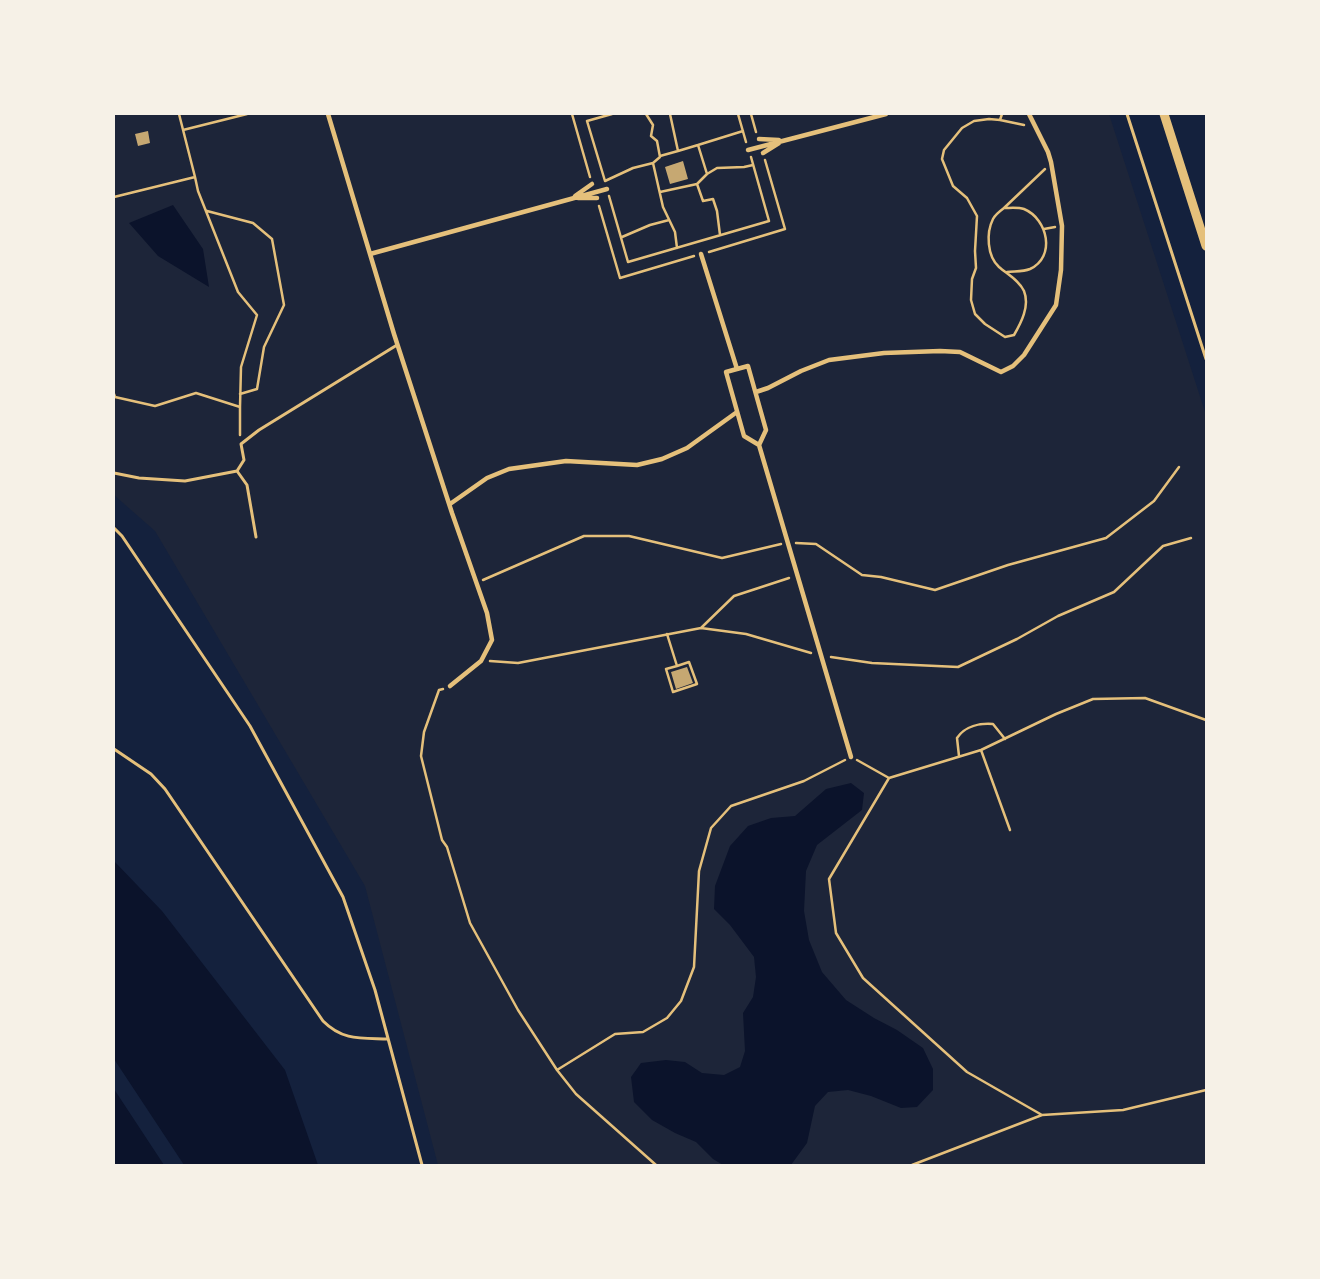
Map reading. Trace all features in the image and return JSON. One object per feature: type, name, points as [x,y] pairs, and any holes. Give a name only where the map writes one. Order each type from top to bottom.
[{"type":"main road","points":[[1164,114],[1206,246]]},
{"type":"street","points":[[328,114],[398,344],[487,613],[492,640],[481,661],[450,686]]},
{"type":"street","points":[[748,150],[886,114]]},
{"type":"street","points":[[756,392],[829,360],[884,353],[960,352],[1001,372],[1013,366],[1024,355],[1056,305],[1061,270],[1062,226],[1051,162],[1029,114]]},
{"type":"street","points":[[759,139],[783,140]]},
{"type":"street","points":[[763,153],[783,140]]},
{"type":"street","points":[[572,198],[592,184]]},
{"type":"street","points":[[370,254],[607,189]]},
{"type":"street","points":[[572,198],[596,198]]},
{"type":"street","points":[[701,254],[737,369]]},
{"type":"street","points":[[759,445],[744,436],[726,372],[748,366],[766,430],[759,445],[852,757]]},
{"type":"street","points":[[450,504],[487,478],[509,469],[566,461],[637,465],[662,459],[686,448],[737,412]]},
{"type":"lane","points":[[1127,114],[1206,359]]},
{"type":"lane","points":[[114,473],[139,478],[185,481],[237,471],[244,460],[241,444],[284,414],[398,344]]},
{"type":"lane","points":[[237,471],[247,485],[256,537]]},
{"type":"lane","points":[[114,528],[122,536],[250,726],[343,897],[375,990],[422,1165]]},
{"type":"lane","points":[[114,749],[151,774],[165,789],[323,1021],[336,1032],[348,1038],[388,1039]]},
{"type":"path","points":[[179,114],[198,191],[238,292],[256,315],[241,368],[241,444]]},
{"type":"path","points":[[183,130],[246,114]]},
{"type":"path","points":[[572,114],[592,184]]},
{"type":"path","points":[[612,114],[587,121],[628,262],[769,221],[738,114]]},
{"type":"path","points":[[646,114],[653,125],[651,136],[657,142],[660,156]]},
{"type":"path","points":[[670,114],[678,151]]},
{"type":"path","points":[[751,114],[759,139]]},
{"type":"path","points":[[1000,120],[1002,114]]},
{"type":"path","points":[[1036,127],[1000,120],[974,121],[962,128],[944,150],[942,158],[953,186],[967,198],[977,216],[976,268],[972,279],[971,300],[975,314],[985,324],[1005,337],[1014,335],[1026,309],[1024,291],[1014,278],[993,259],[989,242],[993,218],[1051,162]]},
{"type":"path","points":[[605,181],[633,168],[652,163],[660,156],[743,131]]},
{"type":"path","points":[[698,146],[707,174]]},
{"type":"path","points":[[596,198],[620,278],[785,229],[763,153]]},
{"type":"path","points":[[652,163],[663,207],[675,232],[677,248]]},
{"type":"path","points":[[660,192],[697,184],[707,174],[717,168],[753,165]]},
{"type":"path","points":[[114,197],[195,176]]},
{"type":"path","points":[[697,184],[704,201],[713,199],[718,211],[720,235]]},
{"type":"path","points":[[1004,208],[1023,209],[1036,218],[1044,229],[1046,245],[1043,259],[1031,269],[1007,272]]},
{"type":"path","points":[[206,211],[253,223],[272,239],[279,274],[284,305],[264,346],[257,389],[240,394]]},
{"type":"path","points":[[621,238],[650,225],[670,220]]},
{"type":"path","points":[[114,394],[115,397],[155,406],[196,393],[240,407]]},
{"type":"path","points":[[477,583],[584,536],[629,536],[722,558],[788,543],[816,544],[862,575],[881,577],[935,590],[1008,565],[1106,538],[1154,501],[1178,467]]},
{"type":"path","points":[[481,661],[518,663],[701,628],[746,634],[822,656],[872,663],[958,667],[1017,640],[1058,616],[1114,592],[1163,546],[1192,538]]},
{"type":"path","points":[[701,628],[734,596],[798,575]]},
{"type":"path","points":[[667,634],[677,666]]},
{"type":"path","points":[[689,662],[697,684],[674,692],[666,669],[677,666],[689,662]]},
{"type":"path","points":[[450,686],[439,690],[424,732],[421,756],[442,840],[447,847],[470,923],[518,1010],[557,1070],[576,1094],[656,1165]]},
{"type":"path","points":[[1042,1115],[967,1072],[863,978],[836,932],[829,879],[889,778],[981,750],[1056,714],[1093,699],[1145,698],[1206,720]]},
{"type":"path","points":[[959,757],[957,738],[962,731],[983,723],[993,724],[1005,739]]},
{"type":"path","points":[[981,750],[1010,830]]},
{"type":"path","points":[[557,1070],[616,1034],[644,1032],[667,1018],[681,1001],[694,967],[699,871],[711,828],[731,806],[804,781],[852,757],[889,778]]},
{"type":"path","points":[[912,1165],[1042,1115],[1123,1110],[1206,1090]]},
{"type":"shaded area","points":[[114,114],[1109,114],[1206,415],[1206,1165],[438,1165],[365,886],[155,531],[114,495]]},
{"type":"shaded area","points":[[173,205],[203,249],[209,287],[158,256],[129,223]]},
{"type":"shaded area","points":[[851,783],[864,793],[862,810],[817,845],[806,871],[804,911],[809,940],[822,972],[846,1000],[897,1030],[923,1048],[933,1069],[933,1090],[917,1107],[901,1108],[871,1096],[848,1090],[828,1092],[815,1106],[807,1143],[791,1165],[723,1165],[713,1159],[696,1142],[652,1120],[634,1102],[631,1077],[641,1063],[666,1060],[685,1062],[702,1073],[724,1075],[740,1067],[745,1051],[743,1013],[753,997],[756,977],[754,957],[730,925],[714,909],[715,886],[730,846],[748,826],[771,818],[795,816],[826,789]]},
{"type":"shaded area","points":[[114,861],[162,911],[285,1070],[318,1165],[184,1165],[114,1059]]},
{"type":"shaded area","points":[[114,1089],[164,1165],[114,1165]]},
{"type":"building","points":[[148,131],[150,143],[138,146],[135,134]]},
{"type":"building","points":[[683,161],[688,179],[670,184],[665,167]]},
{"type":"building","points":[[687,667],[693,683],[676,689],[671,672]]}]
